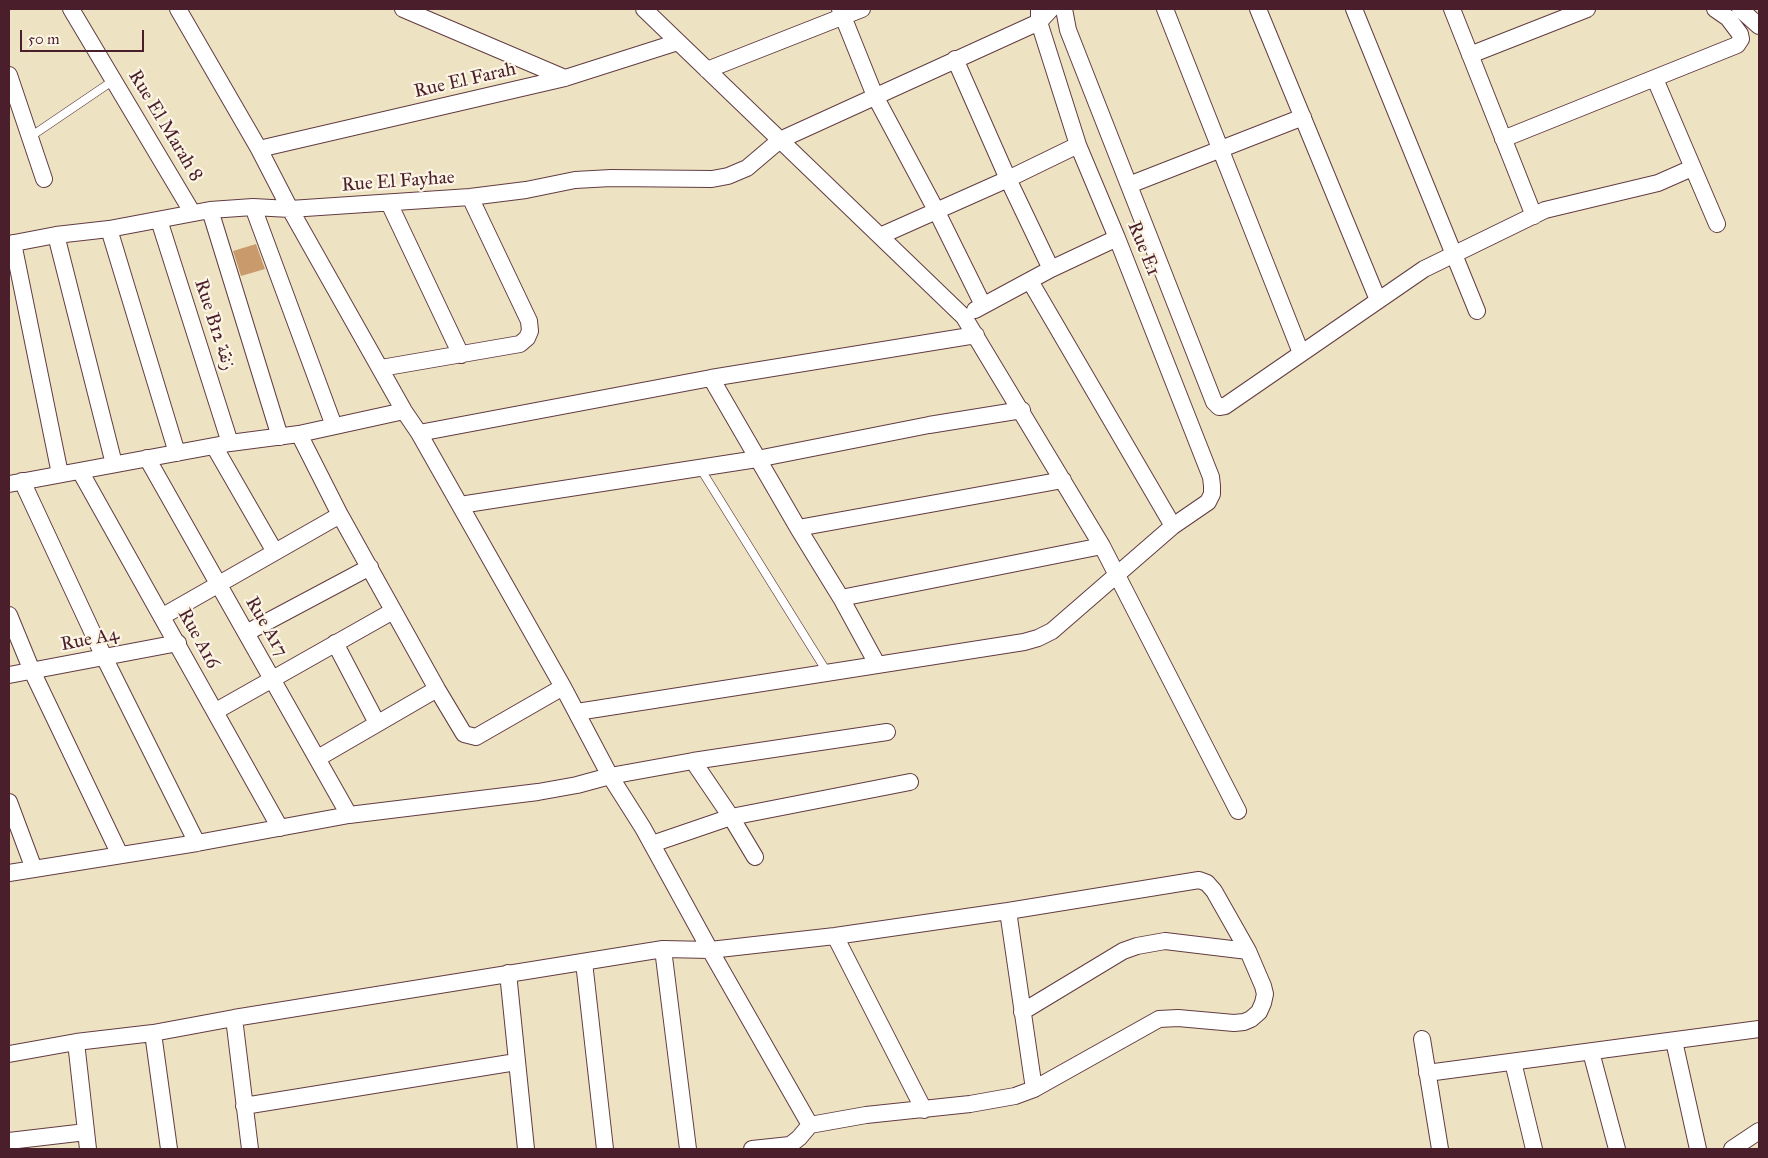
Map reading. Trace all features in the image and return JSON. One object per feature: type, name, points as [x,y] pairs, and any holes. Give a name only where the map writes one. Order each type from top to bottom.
[{"type":"street","name":"Rue El Marah 8","points":[[71,9],[192,212]]},
{"type":"street","points":[[178,9],[259,149],[290,209],[404,411],[419,433],[578,712],[610,776],[652,844],[810,1125]]},
{"type":"street","points":[[403,9],[565,78]]},
{"type":"street","points":[[707,70],[842,13],[862,9]]},
{"type":"street","points":[[1039,15],[1051,9]]},
{"type":"street","points":[[1064,9],[1068,30],[1214,402],[1219,407],[1225,406],[1424,269],[1555,207],[1658,183],[1692,168]]},
{"type":"street","points":[[1165,9],[1302,353]]},
{"type":"street","points":[[1258,9],[1378,300]]},
{"type":"street","points":[[1354,9],[1477,310]]},
{"type":"street","points":[[1452,9],[1534,216]]},
{"type":"street","points":[[1470,54],[1588,9]]},
{"type":"street","points":[[1716,9],[1728,18],[1740,34],[1741,39]]},
{"type":"street","points":[[1740,9],[1759,26]]},
{"type":"street","points":[[648,10],[678,42],[964,317],[1022,410],[1102,546],[1238,811]]},
{"type":"street","points":[[842,13],[876,96],[983,305]]},
{"type":"street","name":"Rue El Fayhae","points":[[11,243],[56,234],[109,229],[210,210],[253,207],[290,209],[470,197],[526,190],[575,180],[611,178],[720,178],[747,168],[780,140],[956,59],[1039,15]]},
{"type":"street","name":"Rue E1","points":[[1039,15],[1078,145],[1118,238],[1211,478],[1212,494],[1208,502],[1173,526]]},
{"type":"street","points":[[1504,138],[1736,46],[1741,39],[1759,30]]},
{"type":"street","name":"Rue El Farah","points":[[259,149],[565,78],[678,42]]},
{"type":"street","points":[[956,59],[1008,179],[1051,269]]},
{"type":"street","points":[[9,75],[44,179]]},
{"type":"street","points":[[1655,79],[1717,224]]},
{"type":"street","points":[[1129,185],[1303,116]]},
{"type":"street","points":[[880,236],[1008,179],[1078,145]]},
{"type":"street","points":[[381,368],[520,344],[527,338],[530,331],[529,321],[470,197]]},
{"type":"street","points":[[389,203],[461,355]]},
{"type":"street","points":[[253,207],[334,426]]},
{"type":"street","points":[[210,210],[280,437]]},
{"type":"street","name":"Rue B12 زنقة","points":[[159,220],[230,443]]},
{"type":"street","points":[[109,229],[177,453]]},
{"type":"street","points":[[56,234],[114,464]]},
{"type":"street","points":[[964,317],[1051,269],[1118,238]]},
{"type":"street","points":[[11,243],[60,474]]},
{"type":"street","points":[[578,712],[1024,642],[1038,638],[1052,632],[1173,526],[1030,281]]},
{"type":"street","points":[[419,433],[711,378],[976,335]]},
{"type":"street","points":[[711,378],[757,459],[841,598],[877,664]]},
{"type":"street","points":[[460,505],[757,459],[929,425],[1022,410]]},
{"type":"street","points":[[197,844],[16,482],[230,443],[299,434],[404,411]]},
{"type":"street","points":[[299,434],[340,515],[464,734],[476,737],[563,686]]},
{"type":"street","points":[[214,446],[274,552]]},
{"type":"street","name":"Rue A17","points":[[147,458],[349,815]]},
{"type":"street","name":"Rue A16","points":[[80,470],[280,828]]},
{"type":"street","points":[[798,528],[1063,480]]},
{"type":"street","points":[[163,616],[340,515]]},
{"type":"street","points":[[841,598],[1102,546]]},
{"type":"street","points":[[246,633],[370,568]]},
{"type":"street","points":[[216,711],[394,611]]},
{"type":"street","points":[[9,615],[32,671],[120,856]]},
{"type":"street","points":[[336,643],[377,723]]},
{"type":"street","name":"Rue A4","points":[[9,675],[178,644]]},
{"type":"street","points":[[318,758],[437,689]]},
{"type":"street","points":[[9,872],[197,844],[349,815],[538,792],[577,785],[610,776],[693,761],[887,732]]},
{"type":"street","points":[[693,761],[731,817],[755,857]]},
{"type":"street","points":[[652,844],[731,817],[910,782]]},
{"type":"street","points":[[9,802],[34,868]]},
{"type":"street","points":[[9,1054],[76,1042],[153,1033],[508,973],[663,950],[710,950],[835,936],[1008,912],[1199,880],[1207,883],[1214,891],[1248,951],[1263,986],[1265,994],[1263,1003],[1259,1012],[1251,1019],[1234,1023],[1178,1018],[1159,1019],[1034,1089],[994,1100],[924,1110],[866,1115],[810,1125],[790,1145],[752,1149]]},
{"type":"street","points":[[1008,912],[1034,1089]]},
{"type":"street","points":[[835,936],[924,1110]]},
{"type":"street","points":[[1022,1012],[1123,951],[1137,946],[1165,941],[1248,951]]},
{"type":"street","points":[[663,950],[688,1149]]},
{"type":"street","points":[[584,962],[605,1149]]},
{"type":"street","points":[[508,973],[526,1149]]},
{"type":"street","points":[[234,1018],[250,1149]]},
{"type":"street","points":[[1427,1073],[1759,1029]]},
{"type":"street","points":[[153,1033],[169,1149]]},
{"type":"street","points":[[1422,1038],[1440,1149]]},
{"type":"street","points":[[1674,1041],[1698,1149]]},
{"type":"street","points":[[76,1042],[88,1149]]},
{"type":"street","points":[[1591,1052],[1617,1149]]},
{"type":"street","points":[[244,1106],[516,1062]]},
{"type":"street","points":[[1513,1062],[1534,1149]]},
{"type":"street","points":[[9,1141],[86,1132]]},
{"type":"street","points":[[1732,1149],[1759,1132]]},
{"type":"lane","points":[[30,137],[114,80]]},
{"type":"lane","points":[[700,468],[827,672]]},
{"type":"building","points":[[256,244],[265,269],[241,276],[233,251]]}]
